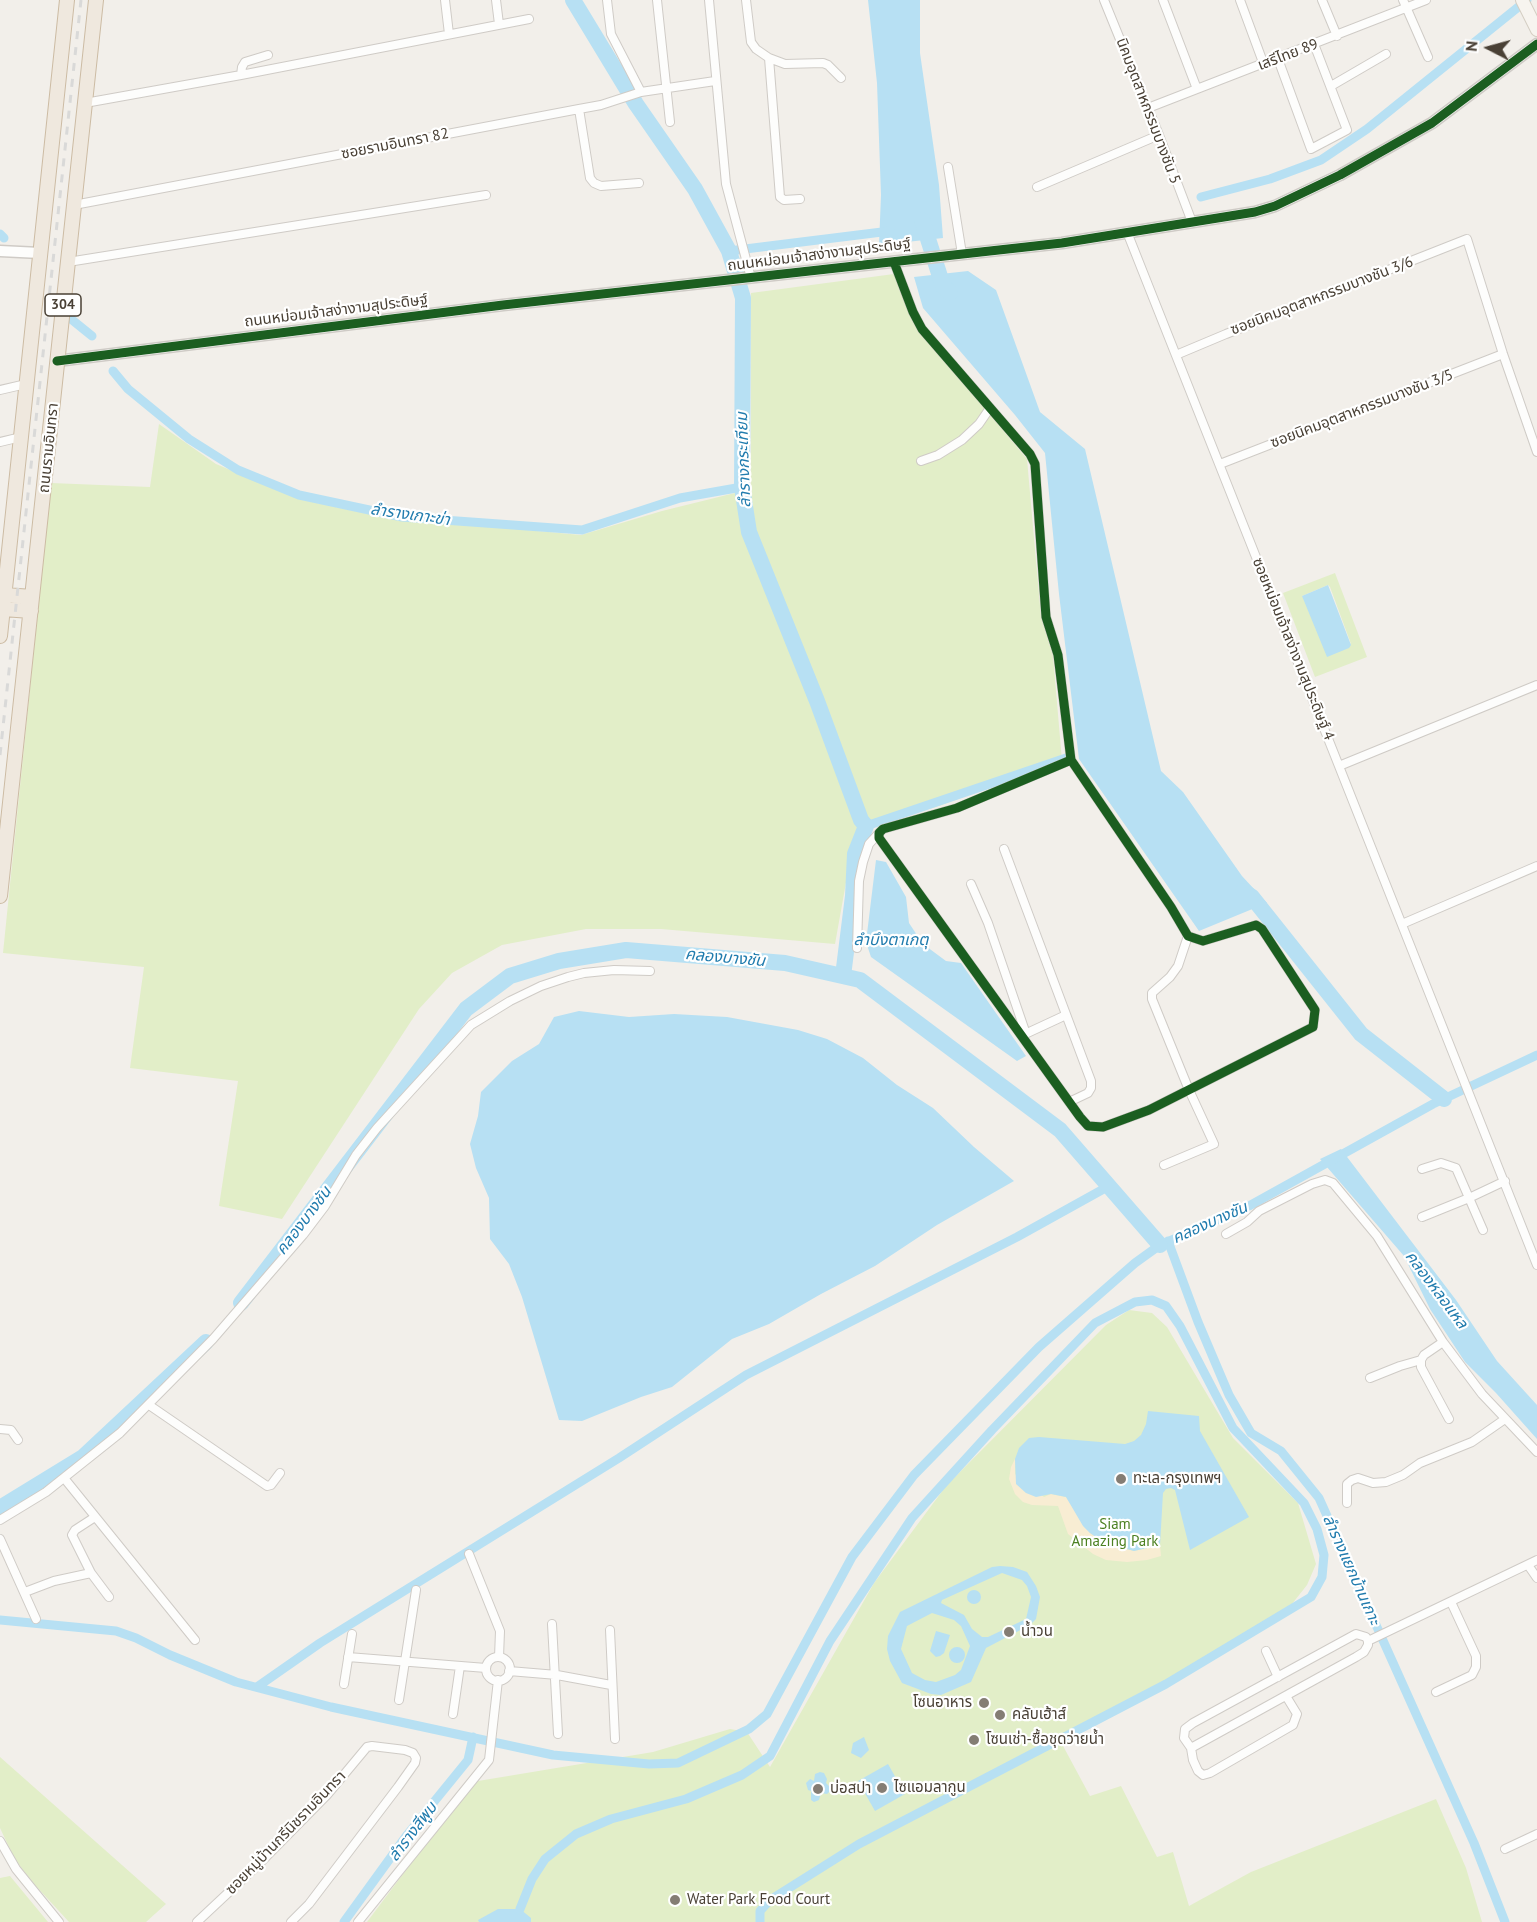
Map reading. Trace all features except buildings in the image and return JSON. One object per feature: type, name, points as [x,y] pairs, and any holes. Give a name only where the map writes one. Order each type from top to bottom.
[{"type":"highway","name":"ถนนรามอินทรา","points":[[0,636],[67,0]]},
{"type":"highway","name":"ถนนรามอินทรา","points":[[0,896],[96,0]]},
{"type":"highway","points":[[3,603],[32,604]]},
{"type":"main road","points":[[1524,4],[1537,30]]},
{"type":"street","points":[[445,0],[449,34]]},
{"type":"street","points":[[496,0],[499,24]]},
{"type":"street","points":[[608,0],[611,34],[641,92]]},
{"type":"street","points":[[657,0],[670,122]]},
{"type":"street","points":[[709,0],[726,184],[744,250],[748,278]]},
{"type":"street","points":[[746,0],[751,42],[756,49],[785,64],[824,63],[841,78]]},
{"type":"street","name":"นิคมอุตสาหกรรมบางชัน 5","points":[[1104,0],[1159,135],[1191,222]]},
{"type":"street","points":[[1163,0],[1197,89]]},
{"type":"street","points":[[1240,0],[1264,65]]},
{"type":"street","points":[[1322,0],[1337,36]]},
{"type":"street","name":"เสรีไทย 89","points":[[1148,108],[1337,36],[1405,4],[1426,0]]},
{"type":"street","points":[[1405,4],[1428,57]]},
{"type":"street","points":[[86,103],[529,19]]},
{"type":"street","points":[[1278,58],[1311,149],[1347,130],[1314,44]]},
{"type":"street","name":"ถนนหม่อมเจ้าสง่างามสุประดิษฐ์","points":[[57,361],[503,305],[1062,243],[1255,212],[1275,206],[1340,175],[1432,123],[1537,44]]},
{"type":"street","points":[[1330,86],[1386,54]]},
{"type":"street","points":[[242,75],[245,62],[268,55]]},
{"type":"street","points":[[770,58],[780,197],[784,200],[800,199]]},
{"type":"street","name":"ซอยรามอินทรา 82","points":[[74,205],[579,109],[623,99],[641,92],[715,81]]},
{"type":"street","points":[[579,109],[590,178],[594,183],[601,186],[639,183]]},
{"type":"street","points":[[1037,187],[1159,135]]},
{"type":"street","points":[[948,167],[959,255]]},
{"type":"street","points":[[68,262],[486,195]]},
{"type":"street","name":"ซอยหม่อมเจ้าสง่างามสุประดิษฐ์ 4","points":[[1127,232],[1537,1265]]},
{"type":"street","name":"ซอยนิคมอุตสาหกรรมบางชัน 3/6","points":[[1176,355],[1467,238],[1503,354]]},
{"type":"street","points":[[0,251],[40,253]]},
{"type":"street","points":[[879,833],[879,838],[893,859],[1088,1125],[1103,1127],[1149,1110],[1313,1027],[1315,1010],[1262,930],[1256,925],[1203,941],[1188,936],[1171,907],[1071,760],[1058,655],[1046,617],[1035,464],[1030,454],[922,328],[913,312],[894,262]]},
{"type":"street","points":[[1503,354],[1537,452]]},
{"type":"street","name":"ซอยนิคมอุตสาหกรรมบางชัน 3/5","points":[[1220,464],[1503,354]]},
{"type":"street","points":[[0,390],[26,384]]},
{"type":"street","points":[[921,461],[938,455],[962,440],[990,408]]},
{"type":"street","points":[[0,442],[21,437]]},
{"type":"street","points":[[1339,765],[1537,685]]},
{"type":"street","points":[[857,948],[859,881],[863,862],[869,844],[883,829],[957,808],[1071,760]]},
{"type":"street","points":[[1004,849],[1091,1081],[1088,1093],[1069,1102]]},
{"type":"street","points":[[1402,924],[1537,866]]},
{"type":"street","points":[[971,884],[988,923],[1024,1035]]},
{"type":"street","points":[[1164,1165],[1214,1144],[1152,999],[1152,993],[1170,977],[1178,966],[1188,936]]},
{"type":"street","points":[[0,1520],[46,1492],[120,1433],[149,1405],[241,1308],[283,1259],[321,1210],[377,1128],[471,1025],[541,986],[568,977],[604,971],[650,970]]},
{"type":"street","points":[[1024,1035],[1066,1015]]},
{"type":"street","points":[[1422,1169],[1441,1163],[1456,1168],[1483,1230]]},
{"type":"street","points":[[1226,1233],[1246,1222],[1259,1211],[1312,1184],[1325,1180],[1333,1183],[1377,1236],[1443,1342],[1482,1394],[1537,1452]]},
{"type":"street","points":[[1422,1216],[1469,1198],[1504,1181]]},
{"type":"street","points":[[1443,1342],[1424,1355],[1421,1367],[1449,1419]]},
{"type":"street","points":[[1370,1378],[1421,1360]]},
{"type":"street","points":[[149,1405],[267,1486],[272,1485],[280,1473]]},
{"type":"street","points":[[1347,1503],[1347,1484],[1352,1480],[1358,1478],[1373,1483],[1386,1482],[1403,1475],[1420,1463],[1472,1442],[1505,1419]]},
{"type":"street","points":[[0,1429],[11,1430],[18,1440]]},
{"type":"street","points":[[64,1478],[195,1640]]},
{"type":"street","points":[[95,1517],[75,1530],[72,1535],[91,1573],[109,1597]]},
{"type":"street","points":[[0,1539],[36,1619]]},
{"type":"street","points":[[469,1554],[500,1631],[499,1657]]},
{"type":"street","points":[[1191,1748],[1356,1657],[1364,1652],[1372,1639],[1537,1560]]},
{"type":"street","points":[[1528,1565],[1537,1578]]},
{"type":"street","points":[[25,1592],[54,1581],[91,1573]]},
{"type":"street","points":[[399,1700],[416,1590]]},
{"type":"street","points":[[1436,1692],[1472,1675],[1476,1667],[1476,1656],[1451,1602]]},
{"type":"street","points":[[552,1624],[558,1734]]},
{"type":"street","points":[[610,1630],[615,1739]]},
{"type":"street","points":[[344,1684],[352,1634]]},
{"type":"street","points":[[1286,1696],[1296,1714],[1293,1725],[1210,1773],[1203,1775],[1198,1771],[1193,1761],[1191,1748],[1184,1738],[1185,1729],[1192,1723],[1356,1634],[1372,1639]]},
{"type":"street","points":[[1266,1651],[1278,1677]]},
{"type":"street","points":[[348,1657],[486,1668]]},
{"type":"street","points":[[499,1657],[508,1663],[509,1671],[506,1677],[498,1680],[491,1678],[486,1668],[492,1659],[499,1657]]},
{"type":"street","points":[[453,1714],[460,1666]]},
{"type":"street","points":[[509,1671],[555,1675],[611,1685]]},
{"type":"street","points":[[358,1922],[489,1760],[498,1680]]},
{"type":"street","name":"ซอยหมู่บ้านกรีนิชรามอินทรา","points":[[197,1922],[261,1862],[327,1795],[367,1747],[414,1753],[415,1763],[398,1787],[309,1904],[291,1922]]},
{"type":"street","points":[[1506,1849],[1537,1834]]},
{"type":"street","points":[[0,1841],[16,1869],[58,1922]]},
{"type":"green space","points":[[894,274],[915,325],[1027,459],[1041,617],[1053,656],[1062,761],[936,807],[871,826],[852,849],[835,944],[661,929],[586,929],[502,945],[452,973],[419,1009],[282,1219],[219,1206],[238,1081],[130,1068],[144,967],[3,953],[51,483],[150,487],[159,424],[216,464],[303,500],[402,521],[581,535],[662,511],[751,489],[751,293]]},
{"type":"green space","points":[[1335,573],[1367,657],[1315,677],[1283,593]],"holes":[[[1328,585],[1351,644],[1302,596]]]},
{"type":"green space","name":"Siam Amazing Park","points":[[1129,1310],[1152,1313],[1167,1327],[1233,1438],[1298,1503],[1316,1564],[1307,1585],[1292,1604],[1062,1744],[1090,1796],[1121,1786],[1157,1857],[1173,1852],[1189,1906],[1251,1872],[1436,1799],[1466,1868],[1482,1922],[367,1922],[472,1782],[653,1752],[730,1729],[747,1732],[770,1767],[874,1583],[946,1486],[1106,1325]]},
{"type":"green space","points":[[0,1757],[166,1904],[146,1922],[69,1922],[15,1860],[0,1828]]},
{"type":"green space","points":[[10,1876],[48,1922],[0,1922],[0,1878]]},
{"type":"sand","points":[[1015,1459],[1015,1474],[1044,1497],[1051,1494],[1066,1497],[1090,1533],[1105,1543],[1134,1551],[1160,1545],[1161,1556],[1127,1562],[1106,1560],[1093,1554],[1068,1534],[1058,1506],[1032,1505],[1023,1502],[1015,1494],[1009,1479]]},
{"type":"water","points":[[868,0],[920,0],[920,53],[939,185],[943,238],[879,245],[881,195],[877,83]]},
{"type":"water","points":[[968,271],[996,290],[1040,412],[1085,449],[1161,771],[1183,792],[1242,876],[1267,903],[1199,931],[1079,759],[1045,453],[923,308],[914,277]]},
{"type":"water","points":[[1328,585],[1351,645],[1327,657],[1302,596]]},
{"type":"water","name":"ลำบึงตาเกตุ","points":[[876,860],[886,862],[906,897],[909,923],[923,944],[946,961],[961,963],[1026,1056],[1017,1061],[871,957],[866,942]]},
{"type":"water","points":[[579,1011],[629,1017],[674,1014],[727,1017],[798,1030],[827,1039],[863,1058],[897,1085],[933,1108],[1014,1181],[937,1225],[875,1266],[769,1324],[732,1339],[672,1387],[582,1421],[559,1420],[522,1297],[509,1264],[490,1239],[489,1198],[476,1168],[470,1144],[478,1116],[481,1092],[512,1061],[539,1044],[554,1017]]},
{"type":"water","name":"คลองหลอแหล","points":[[1341,1149],[1456,1300],[1497,1361],[1537,1405],[1537,1439],[1465,1362],[1430,1309],[1404,1256],[1320,1159]]},
{"type":"water","name":"ทะเล-กรุงเทพฯ","points":[[1148,1411],[1199,1416],[1200,1431],[1249,1517],[1190,1550],[1175,1490],[1166,1489],[1163,1493],[1160,1545],[1134,1551],[1105,1543],[1090,1533],[1083,1526],[1066,1497],[1051,1494],[1036,1497],[1026,1493],[1016,1484],[1015,1459],[1019,1448],[1029,1438],[1125,1444],[1141,1435]]},
{"type":"water","name":"น้ำวน","points":[[992,1567],[1013,1567],[1027,1572],[1040,1597],[1036,1619],[1030,1625],[986,1648],[971,1682],[941,1695],[931,1694],[902,1683],[890,1661],[887,1649],[888,1636],[900,1612]],"holes":[[[1002,1573],[1022,1580],[1027,1586],[1031,1597],[1026,1619],[988,1637],[982,1637],[972,1629],[964,1615],[941,1603],[942,1600]],[[932,1613],[954,1620],[961,1626],[970,1646],[961,1670],[955,1675],[936,1682],[925,1680],[912,1673],[901,1649],[907,1626]]]},
{"type":"water","points":[[971,1590],[977,1590],[981,1597],[977,1604],[971,1604],[967,1600],[967,1594]]},
{"type":"water","points":[[936,1631],[950,1635],[944,1653],[936,1657],[930,1651]]},
{"type":"water","points":[[954,1647],[960,1647],[965,1655],[963,1661],[954,1663],[949,1658],[949,1652]]},
{"type":"water","points":[[864,1737],[869,1750],[861,1758],[851,1753],[853,1743]]},
{"type":"water","name":"ไซแอมลากูน","points":[[888,1764],[905,1794],[875,1811],[858,1781]]},
{"type":"water","name":"บ่อสปา","points":[[824,1773],[830,1791],[827,1794],[821,1793],[819,1800],[814,1802],[811,1800],[811,1791],[808,1790],[806,1783],[810,1779],[814,1781],[815,1774]]},
{"type":"water","points":[[498,1909],[520,1909],[531,1918],[531,1922],[479,1922],[478,1920]]},
{"type":"waterway","name":"ลำรางกระเทียม","points":[[573,0],[636,104],[695,189],[729,251],[743,298],[742,487],[749,532],[817,701],[861,820],[866,826],[855,854],[853,896],[843,976]]},
{"type":"waterway","points":[[1201,197],[1270,179],[1321,160],[1367,129],[1527,0]]},
{"type":"waterway","points":[[922,220],[943,286],[950,293]]},
{"type":"waterway","points":[[729,251],[890,231]]},
{"type":"waterway","name":"ลำรางเกาะข่า","points":[[0,234],[4,238]]},
{"type":"waterway","name":"ลำรางเกาะข่า","points":[[71,319],[92,336]]},
{"type":"waterway","name":"ลำรางเกาะข่า","points":[[113,371],[128,389],[189,439],[238,470],[299,495],[402,517],[582,530],[680,498],[742,487]]},
{"type":"waterway","points":[[866,826],[1066,758]]},
{"type":"waterway","points":[[1243,891],[1252,897],[1361,1034],[1444,1099]]},
{"type":"waterway","name":"คลองบางชัน","points":[[241,1303],[466,1009],[510,976],[559,961],[626,950],[785,963],[860,980],[1060,1130],[1160,1245]]},
{"type":"waterway","points":[[0,1620],[116,1631],[236,1682],[331,1707],[553,1755],[649,1764],[678,1763],[749,1729],[767,1714],[852,1557],[914,1475],[1039,1347],[1135,1263],[1160,1245],[1249,1206],[1433,1104],[1537,1055]]},
{"type":"waterway","points":[[257,1687],[320,1643],[619,1458],[746,1375],[1017,1237],[1109,1186]]},
{"type":"waterway","name":"ลำรางแยกบ้านเกาะ","points":[[1168,1241],[1198,1322],[1229,1395],[1251,1433],[1281,1451],[1319,1498],[1474,1843],[1505,1922]]},
{"type":"waterway","points":[[520,1909],[532,1879],[545,1859],[576,1834],[611,1819],[686,1799],[742,1775],[770,1756],[830,1641],[912,1518],[992,1430],[1095,1323],[1135,1302],[1152,1300],[1166,1306],[1180,1326],[1233,1428],[1304,1503],[1317,1529],[1324,1555],[1322,1577],[1311,1597],[1166,1684],[859,1844],[770,1900],[760,1911],[760,1922]]},
{"type":"waterway","name":"คลองบางชัน","points":[[0,1508],[83,1457],[206,1342]]},
{"type":"waterway","name":"ลำรางสีพูม","points":[[344,1922],[407,1835],[468,1760],[473,1737]]},
{"type":"railway","points":[[0,755],[81,0]]},
{"type":"cycle path","points":[[57,361],[503,305],[1062,243],[1255,212],[1275,206],[1340,175],[1432,123],[1537,44]]},
{"type":"cycle path","points":[[894,262],[922,329],[1030,454],[1035,464],[1046,617],[1058,655],[1071,760],[1171,907],[1188,936],[1203,941],[1256,925],[1262,929],[1315,1010],[1313,1027],[1149,1110],[1103,1127],[1088,1126],[1080,1117],[879,838],[879,833],[883,829],[957,808],[1071,760]]},
{"type":"place","name":"ทะเล-กรุงเทพฯ","points":[[1121,1479]]},
{"type":"place","name":"น้ำวน","points":[[1009,1632]]},
{"type":"place","name":"โซนอาหาร","points":[[984,1703]]},
{"type":"place","name":"คลับเฮ้าส์","points":[[1000,1715]]},
{"type":"place","name":"โซนเช่า-ซื้อชุดว่ายน้ำ","points":[[974,1740]]},
{"type":"place","name":"ไซแอมลากูน","points":[[882,1788]]},
{"type":"place","name":"บ่อสปา","points":[[818,1789]]},
{"type":"place","name":"Water Park Food Court","points":[[675,1900]]}]
